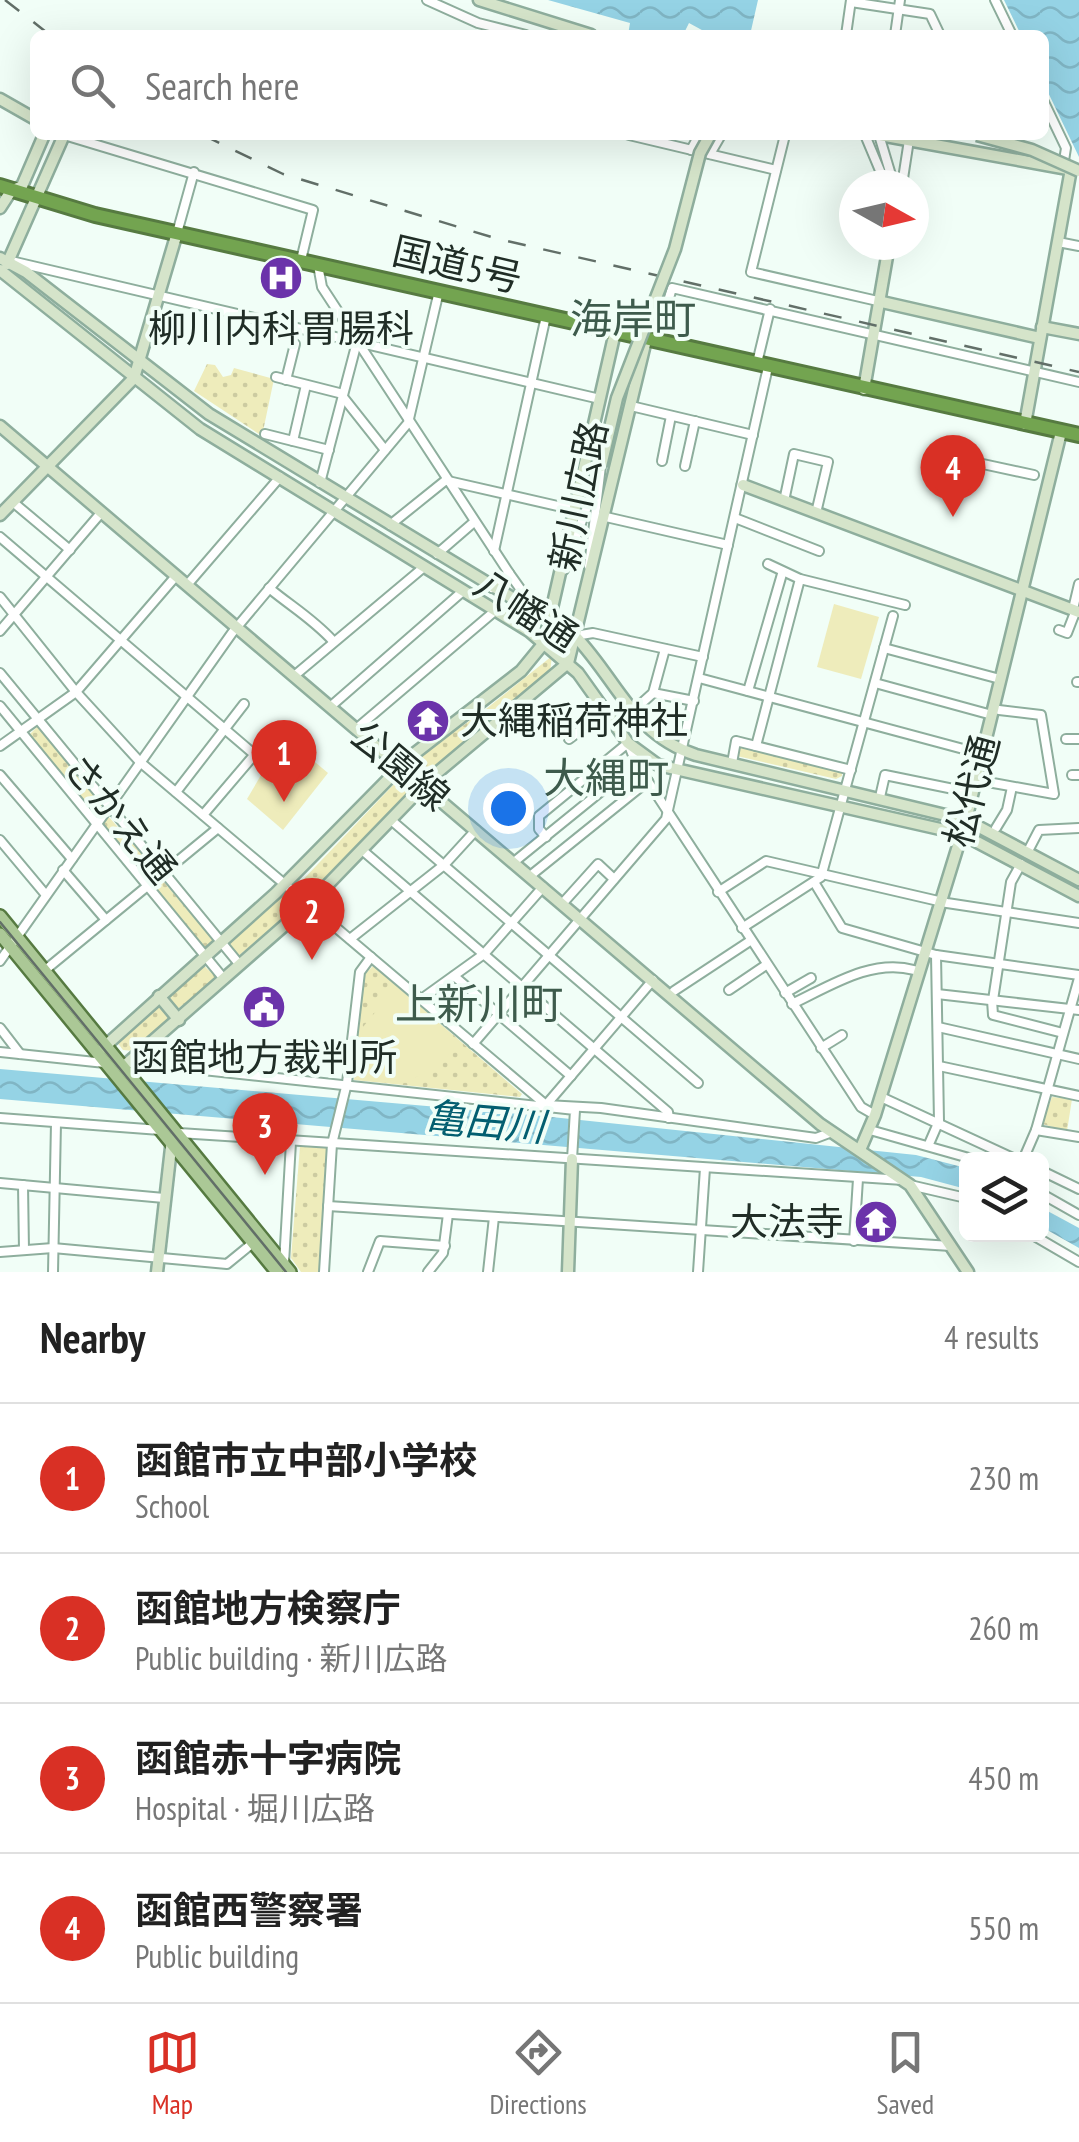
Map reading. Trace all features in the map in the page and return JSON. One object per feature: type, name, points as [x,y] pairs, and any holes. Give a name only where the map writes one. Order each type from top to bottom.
[{"type":"highway","name":"国道5号","points":[[5,188],[38,200],[177,233],[1079,435]]},
{"type":"main road","points":[[0,916],[13,941],[104,1064],[123,1068]]},
{"type":"main road","points":[[0,934],[13,941],[44,971],[284,1270]]},
{"type":"main road","points":[[123,1068],[148,1116],[163,1124]]},
{"type":"street","points":[[426,0],[508,30]]},
{"type":"street","points":[[479,0],[575,30]]},
{"type":"street","points":[[995,0],[1010,30]]},
{"type":"street","points":[[847,30],[851,1],[900,5],[930,14],[938,30]]},
{"type":"street","points":[[896,30],[900,5]]},
{"type":"street","points":[[0,99],[30,116]]},
{"type":"street","points":[[1025,424],[1071,169],[1049,112]]},
{"type":"street","points":[[0,208],[5,188],[22,186],[42,140]]},
{"type":"street","points":[[62,140],[38,200],[2,268],[160,294],[600,399]]},
{"type":"street","points":[[82,140],[313,210],[301,260]]},
{"type":"street","points":[[650,140],[776,170]]},
{"type":"street","points":[[691,150],[696,140]]},
{"type":"street","points":[[562,576],[600,466],[624,380],[675,249],[700,153],[707,140]]},
{"type":"street","points":[[710,154],[718,140]]},
{"type":"street","points":[[784,140],[751,272],[882,302],[1041,332],[1079,334]]},
{"type":"street","points":[[867,140],[880,170]]},
{"type":"street","points":[[881,140],[890,170]]},
{"type":"street","points":[[904,170],[909,140],[1071,169]]},
{"type":"street","points":[[989,140],[992,154]]},
{"type":"street","points":[[995,140],[1032,150],[1071,169]]},
{"type":"street","points":[[70,550],[6,506],[48,470],[134,378],[194,172]]},
{"type":"street","points":[[1058,242],[1079,246]]},
{"type":"street","points":[[864,388],[887,260]]},
{"type":"street","points":[[318,264],[322,287],[530,604]]},
{"type":"street","name":"八幡通","points":[[2,268],[140,360],[208,414],[576,636],[603,666],[649,732],[682,751],[966,820],[1079,880]]},
{"type":"street","name":"八幡通","points":[[2,268],[200,428],[544,643],[568,663],[628,743],[658,764],[962,834],[1079,896]]},
{"type":"street","points":[[651,341],[672,288],[1079,382]]},
{"type":"street","points":[[0,961],[236,627],[408,422],[439,291]]},
{"type":"street","points":[[473,1044],[667,813],[753,435],[770,309]]},
{"type":"street","points":[[494,552],[546,316]]},
{"type":"street","name":"新川広路","points":[[104,1045],[284,884],[401,766],[521,670],[544,643],[552,622],[614,332]]},
{"type":"street","name":"新川広路","points":[[568,663],[631,406],[651,341]]},
{"type":"street","points":[[320,483],[357,342]]},
{"type":"street","points":[[286,380],[295,344]]},
{"type":"street","points":[[276,377],[343,396],[385,450]]},
{"type":"street","points":[[293,441],[306,385]]},
{"type":"street","points":[[631,406],[753,435]]},
{"type":"street","points":[[662,461],[671,416]]},
{"type":"street","points":[[685,466],[695,422]]},
{"type":"street","name":"公園線","points":[[0,426],[832,1132],[861,1147],[905,1180]]},
{"type":"street","name":"松代通","points":[[861,1147],[931,952],[941,901],[995,713],[1061,432]]},
{"type":"street","points":[[266,434],[329,450]]},
{"type":"street","points":[[784,501],[794,454],[828,462],[816,513]]},
{"type":"street","points":[[969,461],[1034,475]]},
{"type":"street","points":[[589,583],[600,466]]},
{"type":"street","points":[[187,585],[280,477]]},
{"type":"street","points":[[447,480],[575,510]]},
{"type":"street","points":[[390,525],[447,480]]},
{"type":"street","points":[[742,485],[1076,610]]},
{"type":"street","points":[[0,631],[100,514]]},
{"type":"street","points":[[606,517],[728,544]]},
{"type":"street","points":[[735,518],[818,551]]},
{"type":"street","points":[[437,554],[474,522]]},
{"type":"street","points":[[0,537],[255,755]]},
{"type":"street","points":[[768,564],[782,574],[905,606]]},
{"type":"street","points":[[294,676],[424,566]]},
{"type":"street","points":[[492,588],[508,573]]},
{"type":"street","points":[[748,690],[782,574]]},
{"type":"street","points":[[0,746],[76,692],[176,576]]},
{"type":"street","points":[[756,746],[800,579]]},
{"type":"street","points":[[1059,630],[1067,633],[1076,610],[1079,584]]},
{"type":"street","points":[[270,588],[296,611],[307,613],[333,641]]},
{"type":"street","points":[[330,707],[463,591]]},
{"type":"street","points":[[0,597],[76,692],[140,762],[420,1000],[546,1105],[575,1113],[612,1112]]},
{"type":"street","points":[[356,729],[496,610]]},
{"type":"street","points":[[742,928],[822,874],[893,616]]},
{"type":"street","points":[[576,636],[592,633],[703,657]]},
{"type":"street","points":[[884,648],[1000,679]]},
{"type":"street","points":[[632,711],[653,693],[665,649]]},
{"type":"street","points":[[123,1068],[309,904],[423,787],[568,663]]},
{"type":"street","name":"さかえ通","points":[[0,673],[240,965]]},
{"type":"street","points":[[699,678],[982,754]]},
{"type":"street","points":[[875,682],[995,713],[1041,716],[1054,794],[982,781]]},
{"type":"street","points":[[653,693],[694,701]]},
{"type":"street","points":[[176,792],[244,704]]},
{"type":"street","name":"さかえ通","points":[[0,706],[224,979]]},
{"type":"street","points":[[569,739],[606,711]]},
{"type":"street","points":[[203,815],[278,727]]},
{"type":"street","points":[[1066,739],[1079,739]]},
{"type":"street","points":[[732,763],[736,741],[851,770]]},
{"type":"street","points":[[546,837],[539,829],[539,816],[628,743],[667,813],[860,1107],[875,1115]]},
{"type":"street","points":[[514,862],[636,763]]},
{"type":"street","points":[[0,775],[72,859]]},
{"type":"street","points":[[880,797],[885,775],[972,794]]},
{"type":"street","points":[[530,876],[648,782]]},
{"type":"street","points":[[996,828],[1007,810],[1012,787]]},
{"type":"street","points":[[391,820],[698,1083]]},
{"type":"street","points":[[44,971],[218,828]]},
{"type":"street","points":[[1027,852],[1039,830],[1079,828]]},
{"type":"street","points":[[350,940],[444,865],[476,830]]},
{"type":"street","points":[[0,840],[46,896]]},
{"type":"street","points":[[362,850],[668,1112],[669,1118]]},
{"type":"street","points":[[718,892],[766,861],[941,901],[1079,924]]},
{"type":"street","points":[[562,904],[598,864],[614,878]]},
{"type":"street","points":[[1021,864],[1011,882],[992,1015],[1063,1033]]},
{"type":"street","points":[[63,870],[106,920]]},
{"type":"street","points":[[814,882],[842,928],[931,952],[1078,982],[1074,1010],[1063,1033],[1036,1130],[1024,1152]]},
{"type":"street","points":[[420,1000],[484,954],[543,887]]},
{"type":"street","points":[[674,991],[750,941]]},
{"type":"street","points":[[928,1144],[939,1122],[937,994],[931,952]]},
{"type":"street","points":[[339,1272],[324,1271],[332,1144],[347,1083],[360,972],[371,958]]},
{"type":"street","points":[[729,990],[766,964]]},
{"type":"street","points":[[792,1004],[871,967],[896,965],[914,970]]},
{"type":"street","points":[[454,976],[571,1076]]},
{"type":"street","points":[[785,993],[812,978]]},
{"type":"street","points":[[546,1105],[653,980]]},
{"type":"street","points":[[937,994],[1074,1010]]},
{"type":"street","points":[[159,996],[179,1020]]},
{"type":"street","points":[[938,1027],[1079,1059]]},
{"type":"street","points":[[0,1028],[20,1054]]},
{"type":"street","points":[[821,1048],[842,1035]]},
{"type":"street","points":[[0,1052],[104,1064],[104,1045]]},
{"type":"street","points":[[938,1066],[1079,1096]]},
{"type":"street","points":[[123,1068],[347,1083],[816,1138],[832,1132]]},
{"type":"street","points":[[881,1096],[1003,1152]]},
{"type":"street","points":[[568,1272],[575,1113]]},
{"type":"street","points":[[0,1118],[163,1124]]},
{"type":"street","points":[[53,1272],[56,1123]]},
{"type":"street","points":[[870,1130],[959,1154]]},
{"type":"street","points":[[1036,1130],[1079,1137]]},
{"type":"street","points":[[157,1272],[174,1137],[573,1154],[704,1168],[905,1180],[959,1196]]},
{"type":"street","points":[[284,1270],[291,1142]]},
{"type":"street","points":[[698,1272],[704,1168]]},
{"type":"street","points":[[1049,1174],[1079,1189]]},
{"type":"street","points":[[854,1241],[858,1179]]},
{"type":"street","points":[[905,1180],[968,1272]]},
{"type":"street","points":[[0,1183],[164,1198]]},
{"type":"street","points":[[23,1185],[24,1250]]},
{"type":"street","points":[[1049,1198],[1079,1215]]},
{"type":"street","points":[[328,1206],[951,1246]]},
{"type":"street","points":[[428,1272],[445,1246],[448,1214]]},
{"type":"street","points":[[488,1272],[494,1217]]},
{"type":"street","points":[[0,1252],[53,1248],[158,1256],[227,1268],[257,1239]]},
{"type":"street","points":[[368,1272],[380,1241],[445,1246]]},
{"type":"street","points":[[1045,1242],[1079,1262]]},
{"type":"shaded area","points":[[207,364],[215,365],[223,377],[231,375],[234,368],[274,379],[262,436],[194,391]]},
{"type":"shaded area","points":[[834,604],[879,617],[861,679],[817,667]]},
{"type":"shaded area","points":[[552,656],[550,672],[428,771],[415,759],[481,713]]},
{"type":"shaded area","points":[[37,727],[102,804],[97,814],[91,812],[29,735]]},
{"type":"shaded area","points":[[284,736],[328,773],[283,830],[247,799]]},
{"type":"shaded area","points":[[741,745],[842,771],[842,776],[836,779],[737,756]]},
{"type":"shaded area","points":[[397,781],[411,793],[311,895],[297,886]]},
{"type":"shaded area","points":[[108,816],[156,870],[149,878],[102,826]]},
{"type":"shaded area","points":[[163,881],[213,940],[206,948],[154,889]]},
{"type":"shaded area","points":[[283,894],[298,907],[237,957],[229,941]]},
{"type":"shaded area","points":[[203,965],[216,977],[215,982],[177,1009],[168,994]]},
{"type":"shaded area","points":[[373,966],[522,1094],[520,1097],[354,1080],[363,976]]},
{"type":"shaded area","points":[[395,988],[455,1043],[453,1052],[408,1083],[358,1075],[363,1027]]},
{"type":"shaded area","points":[[155,1005],[160,1005],[169,1020],[134,1051],[123,1050],[116,1041]]},
{"type":"shaded area","points":[[1052,1097],[1072,1099],[1067,1131],[1042,1124]]},
{"type":"shaded area","points":[[300,1146],[327,1147],[320,1272],[301,1272],[291,1258]]},
{"type":"water","points":[[548,0],[758,0],[751,30],[702,30],[689,23],[686,30],[629,30],[630,23]]},
{"type":"water","points":[[1004,0],[1079,0],[1079,157],[1049,94],[1049,30],[1019,30]]},
{"type":"water","name":"亀田川","points":[[0,1069],[542,1116],[916,1155],[959,1166],[959,1187],[921,1177],[0,1099]]},
{"type":"water","points":[[1049,1212],[1079,1228],[1079,1248],[1049,1231]]},
{"type":"tram line","points":[[0,922],[286,1272]]},
{"type":"railway","points":[[5,0],[44,30]]},
{"type":"railway","points":[[213,140],[283,174],[498,239],[1079,372]]},
{"type":"place","name":"柳川内科胃腸科","points":[[281,278]]},
{"type":"place","name":"函館西警察署","points":[[953,517]]},
{"type":"place","name":"大縄稲荷神社","points":[[428,721]]},
{"type":"place","name":"函館市立中部小学校","points":[[284,802]]},
{"type":"place","name":"函館地方検察庁","points":[[312,960]]},
{"type":"place","name":"函館地方裁判所","points":[[264,1007]]},
{"type":"place","name":"函館赤十字病院","points":[[265,1175]]},
{"type":"place","name":"大法寺","points":[[876,1222]]},
{"type":"district","name":"海岸町","points":[[633,319]]},
{"type":"district","name":"大縄町","points":[[606,778]]},
{"type":"district","name":"上新川町","points":[[479,1004]]}]
